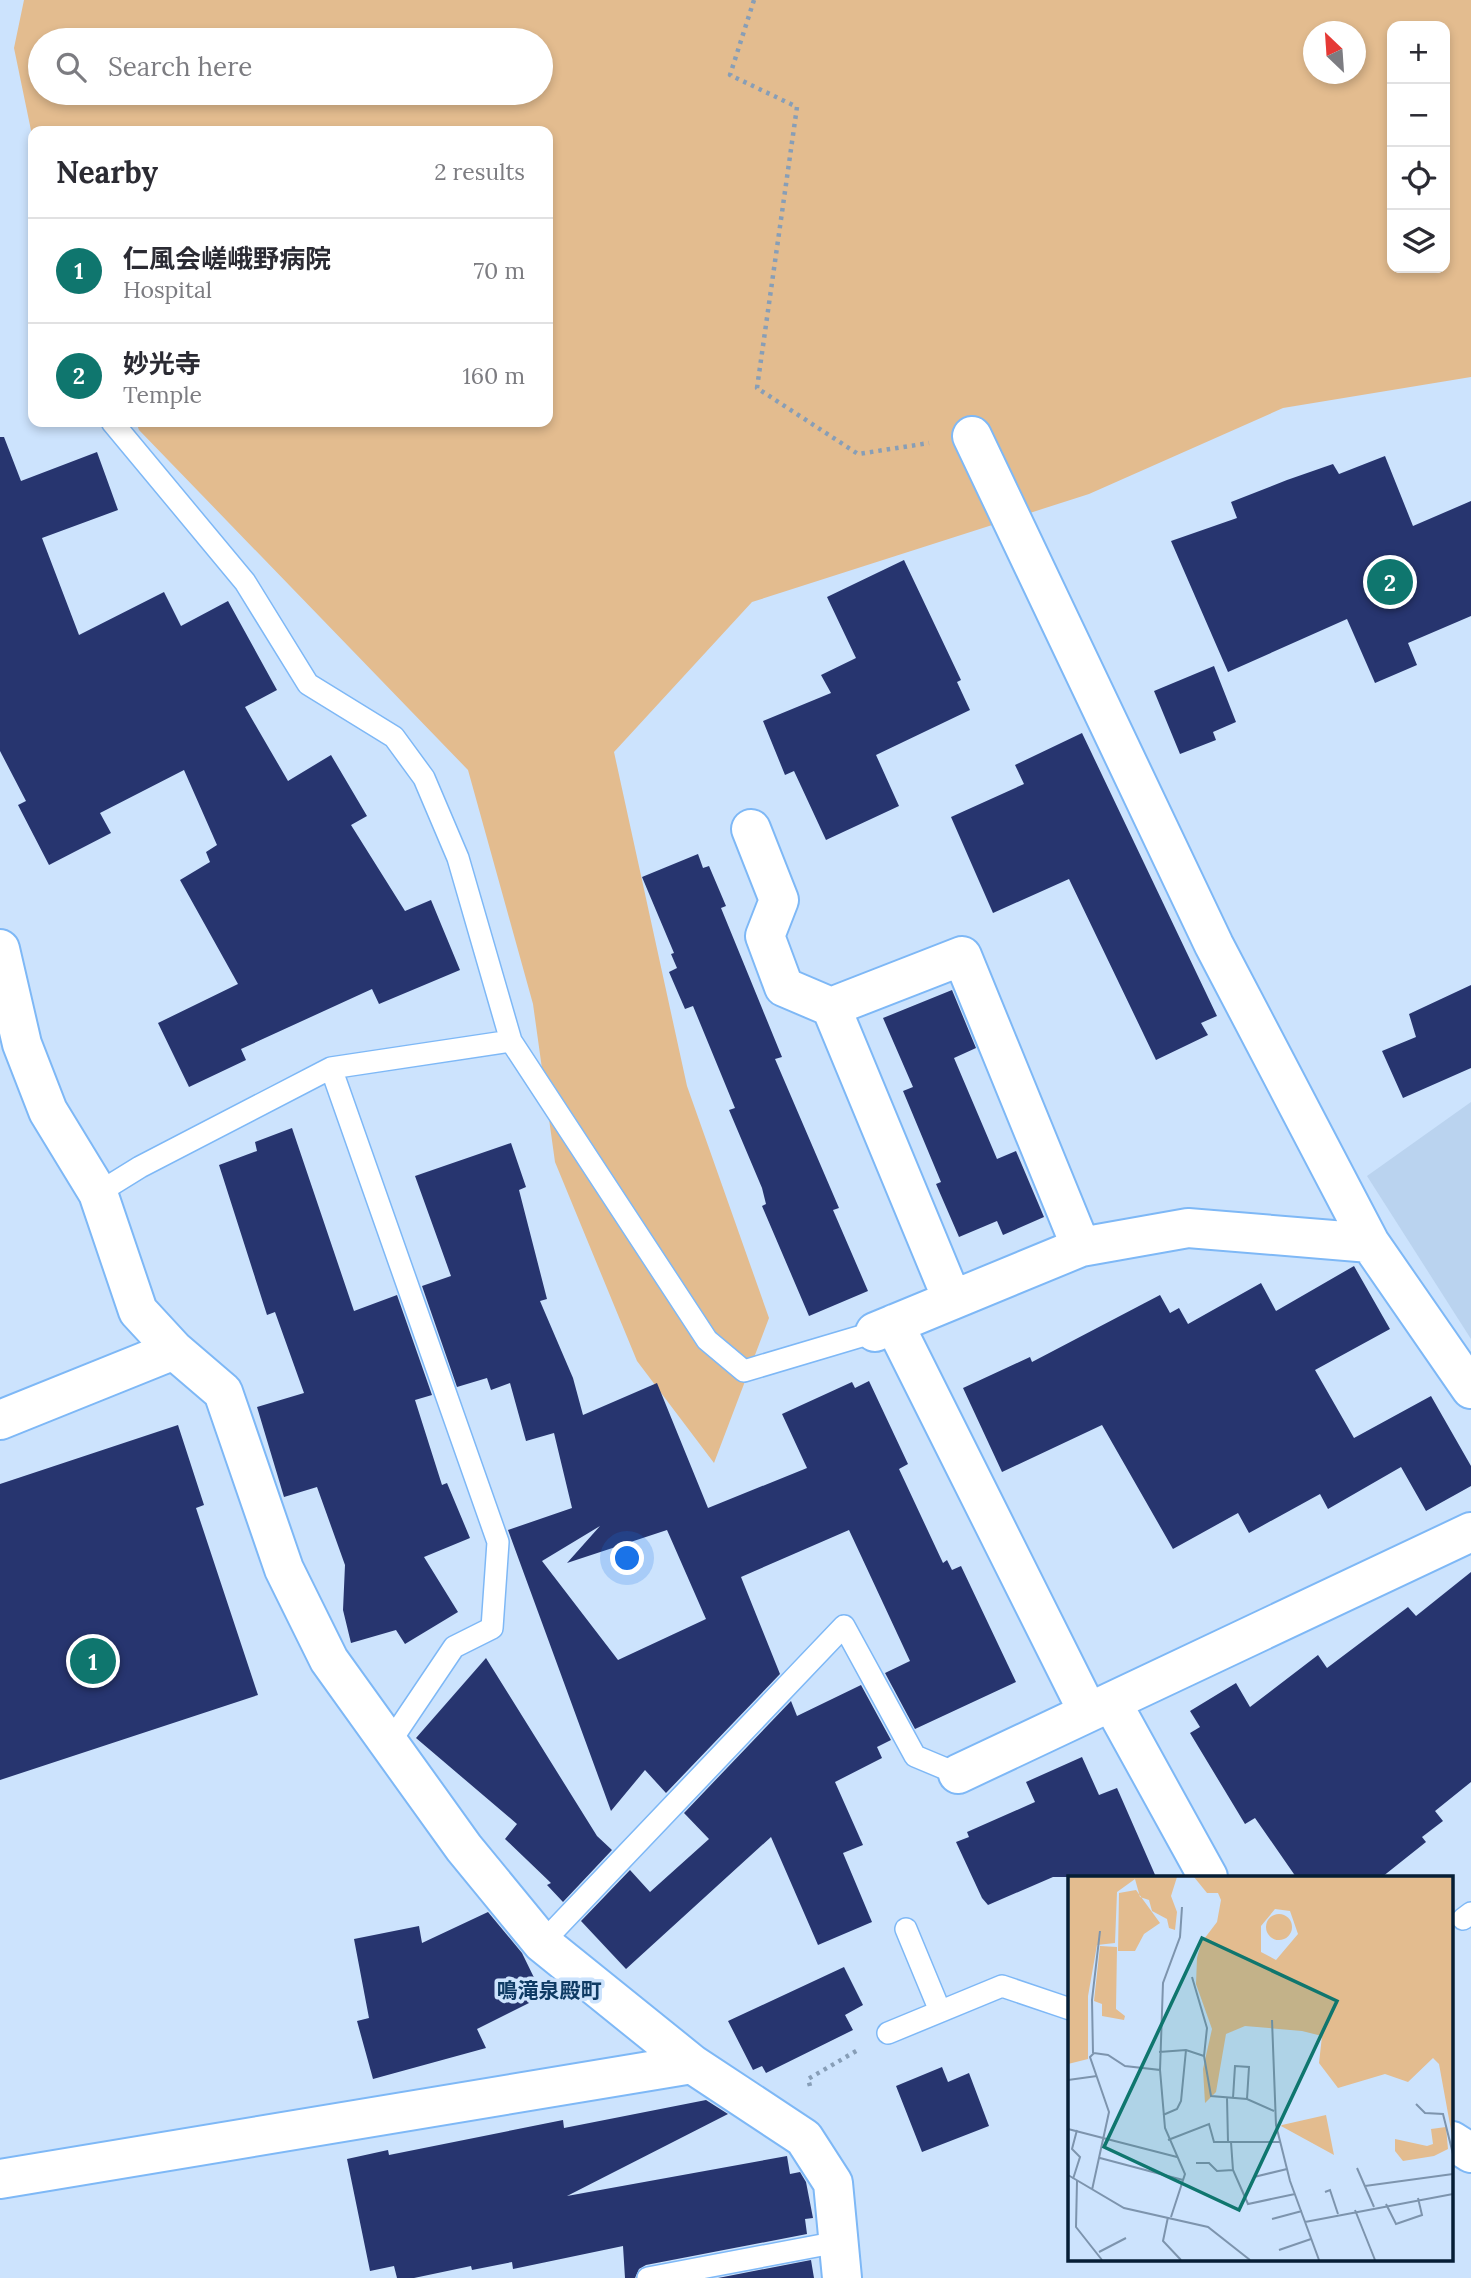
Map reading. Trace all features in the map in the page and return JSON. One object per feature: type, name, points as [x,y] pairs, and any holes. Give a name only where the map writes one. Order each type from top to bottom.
[{"type":"street","points":[[972,436],[1214,945],[1370,1243],[1471,1389]]},
{"type":"street","points":[[751,829],[779,900],[765,936],[784,987],[831,1007],[962,956],[1081,1247]]},
{"type":"street","points":[[0,949],[22,1044],[48,1111],[98,1194],[138,1311],[174,1350],[223,1392],[284,1569],[329,1660],[464,1848],[542,1943],[692,2064],[803,2138],[833,2183],[840,2260]]},
{"type":"street","points":[[831,1007],[952,1298]]},
{"type":"street","points":[[1207,1876],[1100,1707],[885,1328],[952,1298],[1081,1247],[1188,1228],[1370,1243]]},
{"type":"street","points":[[0,1420],[174,1350]]},
{"type":"street","points":[[958,1774],[1471,1532]]},
{"type":"street","points":[[0,2179],[692,2064]]},
{"type":"street","points":[[1454,2142],[1471,2153]]},
{"type":"lane","points":[[116,427],[245,582],[308,684],[394,737],[424,778],[458,858],[511,1041],[706,1340],[744,1371],[885,1328]]},
{"type":"lane","points":[[98,1194],[140,1167],[331,1068],[511,1041]]},
{"type":"lane","points":[[331,1068],[498,1542],[492,1629],[454,1647],[390,1742]]},
{"type":"lane","points":[[542,1943],[844,1626],[915,1756],[958,1774]]},
{"type":"lane","points":[[906,1929],[940,2011]]},
{"type":"lane","points":[[888,2033],[1002,1986],[1068,2009]]},
{"type":"lane","points":[[648,2278],[840,2260]]},
{"type":"path","points":[[754,0],[730,75],[797,107],[757,388],[858,454],[972,436]]},
{"type":"path","points":[[812,2090],[808,2079],[888,2033]]},
{"type":"shaded area","points":[[24,0],[1471,0],[1471,377],[1283,408],[1089,494],[752,602],[614,752],[687,1086],[769,1318],[714,1463],[637,1361],[555,1162],[533,1004],[468,770],[138,427],[553,427],[553,126],[30,126],[14,48]]},
{"type":"shaded area","points":[[1471,1102],[1471,1339],[1367,1176]]},
{"type":"building","points":[[0,437],[4,437],[21,481],[97,452],[118,510],[42,538],[79,635],[164,592],[181,626],[228,601],[277,690],[245,707],[288,781],[331,755],[367,816],[351,825],[405,911],[431,900],[460,970],[379,1004],[372,989],[241,1049],[246,1060],[189,1087],[158,1023],[238,984],[180,880],[210,862],[206,852],[217,845],[184,770],[100,813],[111,833],[49,865],[18,805],[26,801],[0,751]]},
{"type":"building","points":[[1385,456],[1413,526],[1471,501],[1471,616],[1408,643],[1417,665],[1375,683],[1347,619],[1228,672],[1171,541],[1237,518],[1231,502],[1333,464],[1339,474]]},
{"type":"building","points":[[904,560],[961,680],[957,682],[970,710],[876,755],[899,806],[826,840],[794,771],[785,775],[763,721],[831,693],[821,675],[856,658],[827,597]]},
{"type":"building","points":[[1214,666],[1236,722],[1213,732],[1216,740],[1180,754],[1154,691]]},
{"type":"building","points":[[1082,733],[1217,1016],[1201,1023],[1208,1035],[1156,1060],[1069,879],[993,913],[951,817],[1024,784],[1015,765]]},
{"type":"building","points":[[698,854],[703,868],[709,866],[726,906],[721,908],[782,1057],[775,1059],[839,1208],[833,1210],[868,1291],[809,1316],[762,1206],[766,1204],[762,1188],[729,1110],[735,1108],[693,1006],[685,1009],[669,972],[677,968],[671,954],[674,953],[642,877]]},
{"type":"building","points":[[1471,985],[1471,1068],[1403,1098],[1382,1051],[1416,1037],[1409,1014]]},
{"type":"building","points":[[952,990],[976,1048],[954,1058],[997,1159],[1016,1151],[1044,1217],[1003,1235],[997,1221],[959,1237],[936,1184],[941,1182],[903,1091],[913,1087],[883,1018]]},
{"type":"building","points":[[292,1128],[354,1311],[397,1295],[432,1395],[415,1400],[442,1485],[447,1483],[470,1538],[424,1557],[458,1612],[405,1644],[396,1630],[351,1643],[343,1610],[345,1565],[317,1487],[284,1497],[257,1407],[304,1393],[275,1312],[267,1315],[219,1165],[257,1151],[255,1142]]},
{"type":"building","points":[[511,1143],[526,1187],[519,1190],[547,1299],[540,1301],[573,1378],[583,1415],[657,1383],[708,1508],[807,1468],[782,1414],[852,1382],[855,1388],[869,1381],[908,1464],[899,1469],[943,1563],[947,1560],[952,1570],[961,1566],[1016,1682],[915,1729],[885,1673],[910,1661],[849,1530],[741,1577],[780,1674],[666,1793],[645,1770],[611,1811],[508,1530],[572,1508],[554,1433],[526,1441],[510,1383],[491,1390],[487,1378],[457,1387],[422,1286],[451,1276],[415,1176]],"holes":[[[600,1526],[567,1563],[667,1530],[706,1619],[618,1660],[542,1561]]]},
{"type":"building","points":[[1354,1266],[1390,1329],[1315,1370],[1354,1438],[1431,1396],[1471,1466],[1471,1486],[1426,1511],[1401,1467],[1328,1509],[1320,1494],[1249,1533],[1238,1513],[1173,1549],[1102,1425],[1002,1472],[963,1388],[1030,1357],[1032,1362],[1160,1295],[1170,1313],[1179,1308],[1188,1324],[1261,1283],[1276,1311]]},
{"type":"building","points":[[178,1425],[204,1505],[196,1508],[258,1695],[0,1780],[0,1484]]},
{"type":"building","points":[[1471,1572],[1471,1782],[1435,1811],[1443,1821],[1422,1837],[1426,1842],[1383,1876],[1295,1876],[1255,1818],[1245,1824],[1190,1733],[1200,1727],[1190,1711],[1236,1683],[1250,1707],[1318,1655],[1327,1668],[1408,1607],[1416,1616]]},
{"type":"building","points":[[486,1658],[597,1836],[612,1850],[563,1902],[547,1885],[551,1883],[505,1839],[517,1824],[416,1738]]},
{"type":"building","points":[[861,1685],[891,1740],[877,1747],[882,1758],[835,1782],[863,1845],[843,1853],[872,1922],[818,1945],[771,1837],[626,1969],[581,1921],[630,1870],[650,1892],[709,1839],[684,1813],[791,1701],[797,1716]]},
{"type":"building","points":[[1082,1757],[1099,1795],[1117,1788],[1156,1876],[1053,1877],[988,1905],[982,1898],[956,1842],[969,1837],[967,1832],[1035,1802],[1026,1782]]},
{"type":"building","points":[[488,1912],[522,1953],[543,1996],[477,2029],[486,2048],[373,2079],[357,2021],[369,2018],[354,1939],[419,1926],[422,1943]]},
{"type":"building","points":[[844,1967],[863,2005],[845,2015],[853,2030],[766,2073],[762,2066],[753,2070],[728,2021]]},
{"type":"building","points":[[942,2067],[948,2082],[969,2073],[989,2126],[922,2152],[896,2086]]},
{"type":"building","points":[[706,2100],[728,2114],[567,2196],[787,2156],[790,2174],[800,2172],[806,2182],[813,2218],[805,2219],[807,2234],[646,2265],[639,2269],[635,2278],[625,2278],[623,2246],[513,2269],[512,2262],[472,2270],[471,2266],[414,2278],[397,2278],[394,2266],[370,2271],[347,2159],[388,2150],[389,2155],[563,2120],[564,2128]]},
{"type":"building","points":[[811,2260],[814,2278],[718,2278]]},
{"type":"place","name":"妙光寺","points":[[1390,582]]},
{"type":"place","name":"仁風会嵯峨野病院","points":[[93,1661]]},
{"type":"district","name":"鳴滝泉殿町","points":[[549,1991]]}]
